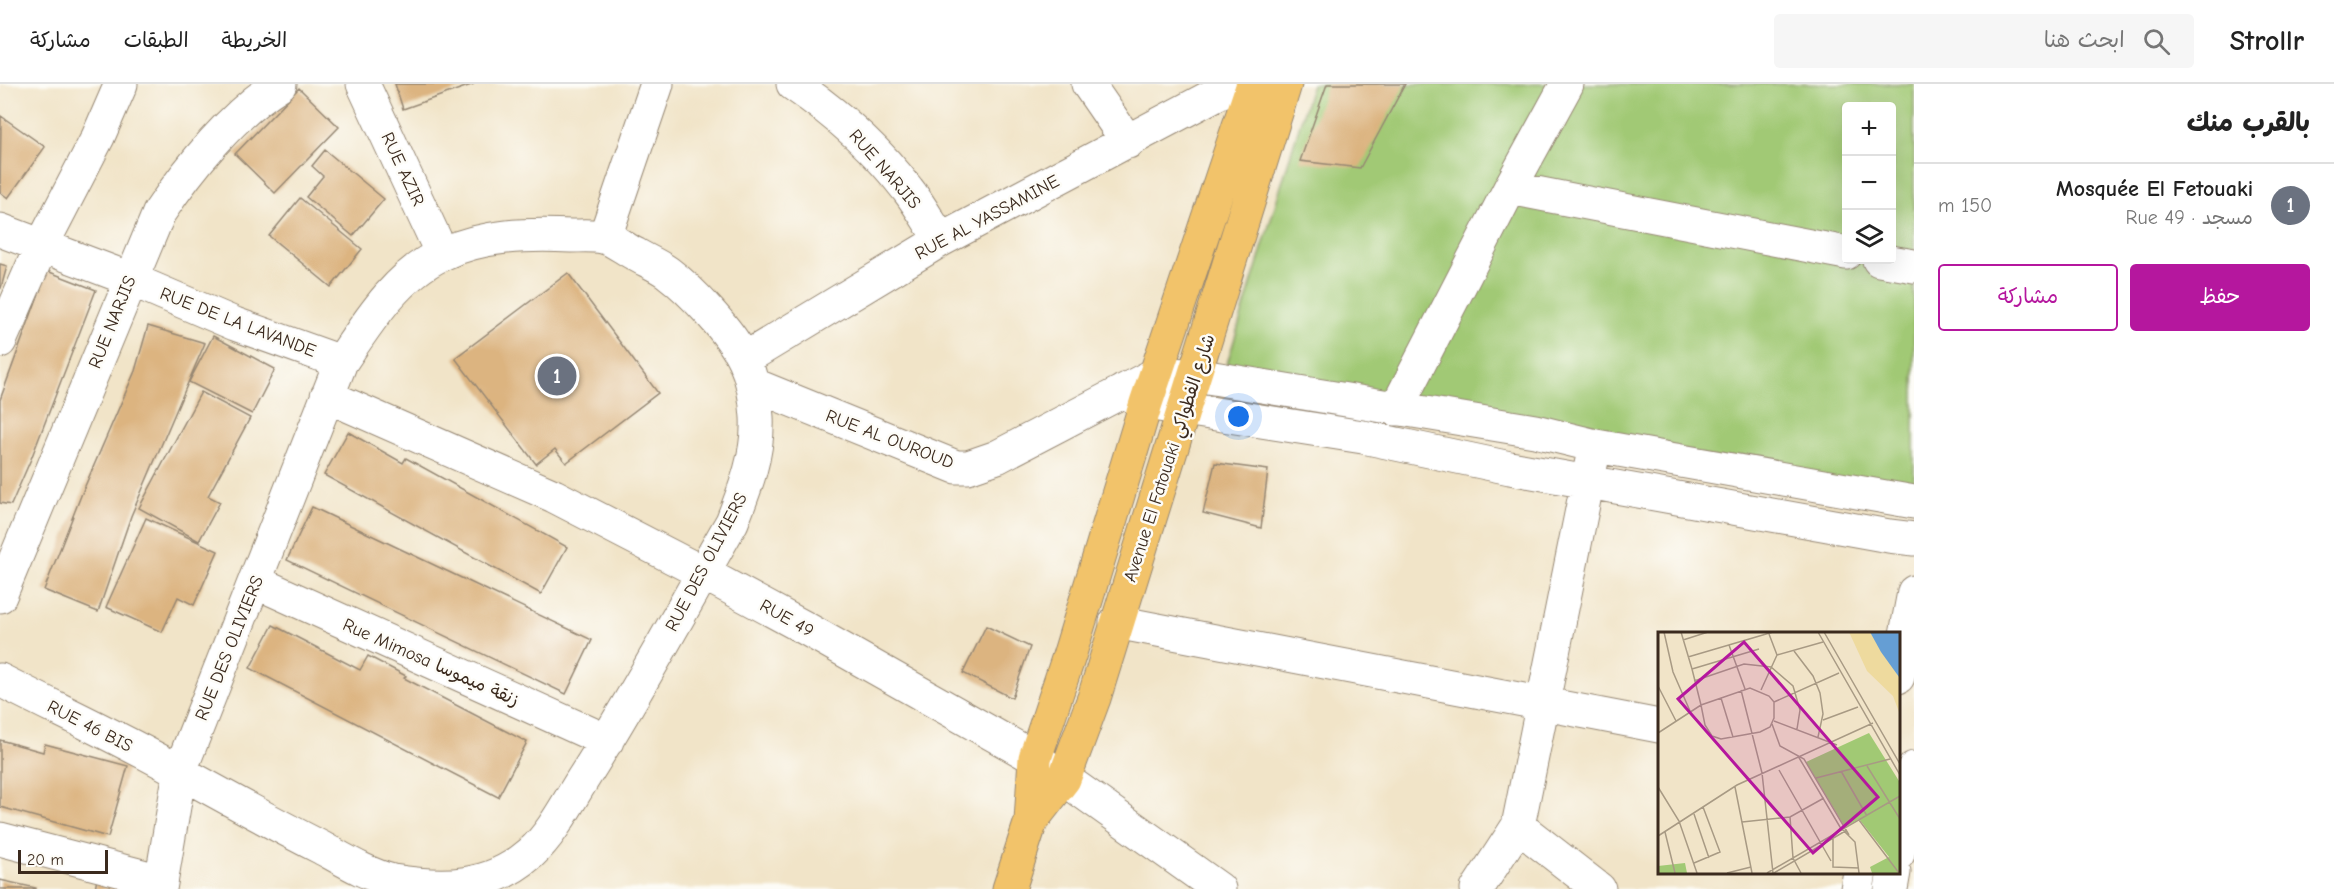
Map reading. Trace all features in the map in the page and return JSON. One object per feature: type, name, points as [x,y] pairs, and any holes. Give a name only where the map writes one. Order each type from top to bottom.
[{"type":"main road","name":"Avenue El Fatouaki شارع الفطواكي","points":[[1009,889],[1031,821],[1035,758],[1068,662],[1142,389],[1253,84]]},
{"type":"main road","name":"Avenue El Fatouaki شارع الفطواكي","points":[[1031,821],[1064,779],[1094,698],[1285,84]]},
{"type":"street","points":[[0,340],[42,247],[98,137],[121,84]]},
{"type":"street","name":"RUE NARJIS","points":[[0,596],[159,213],[180,181],[210,146],[280,84]]},
{"type":"street","name":"RUE AZIR","points":[[363,84],[442,254]]},
{"type":"street","points":[[604,237],[657,84]]},
{"type":"street","name":"RUE NARJIS","points":[[793,84],[823,105],[868,144],[909,190],[941,240]]},
{"type":"street","points":[[1088,84],[1128,142]]},
{"type":"street","name":"RUE AL YASSAMINE","points":[[748,372],[941,240],[1235,84]]},
{"type":"street","points":[[1396,409],[1510,188],[1567,84]]},
{"type":"street","points":[[1510,188],[1842,252]]},
{"type":"street","name":"RUE DE LA LAVANDE","points":[[0,230],[130,279],[235,324],[341,362]]},
{"type":"street","name":"RUE DES OLIVIERS","points":[[539,234],[604,237],[666,271],[700,302],[748,372],[757,418],[754,454],[747,485],[732,522],[607,741],[546,835],[513,867],[492,879],[470,885],[436,886],[390,880],[335,855],[242,807],[180,771],[341,362],[366,324],[393,291],[415,271],[442,254],[490,239],[539,234]]},
{"type":"street","points":[[1896,263],[1914,266]]},
{"type":"street","name":"RUE AL OUROUD","points":[[748,372],[956,467],[968,467],[997,457],[1142,389]]},
{"type":"street","points":[[1142,389],[1195,375],[1535,431],[1596,446],[1914,502]]},
{"type":"street","points":[[1142,389],[1184,410],[1363,437],[1586,482],[1889,536],[1914,538]]},
{"type":"street","name":"RUE 49","points":[[327,396],[554,496],[703,573],[1035,758],[1219,889]]},
{"type":"street","points":[[1477,889],[1518,826],[1586,482],[1596,446]]},
{"type":"street","name":"Rue Mimosa زنقة ميموسا","points":[[256,582],[607,741]]},
{"type":"street","points":[[1899,672],[1914,592]]},
{"type":"street","points":[[1116,622],[1543,706],[1658,726]]},
{"type":"street","name":"RUE 46 BIS","points":[[0,680],[180,771]]},
{"type":"street","points":[[0,839],[161,885],[180,771]]},
{"type":"street","points":[[1899,847],[1910,772]]},
{"type":"street","points":[[1518,826],[1599,889]]},
{"type":"street","points":[[1857,889],[1860,874]]},
{"type":"street","points":[[1891,889],[1894,874]]},
{"type":"green space","points":[[1312,84],[1914,84],[1914,498],[1223,377]]},
{"type":"building","points":[[395,84],[474,84],[403,109]]},
{"type":"building","points":[[1327,84],[1405,84],[1360,168],[1300,161]]},
{"type":"building","points":[[299,88],[339,127],[275,193],[235,154]]},
{"type":"building","points":[[1,116],[45,147],[8,198],[0,192]]},
{"type":"building","points":[[325,150],[384,199],[353,236],[306,197],[323,176],[312,166]]},
{"type":"building","points":[[300,198],[362,249],[331,287],[269,236]]},
{"type":"building","points":[[0,264],[7,266],[1,288],[0,287]]},
{"type":"building","points":[[47,271],[96,290],[11,505],[0,503],[0,400]]},
{"type":"building","points":[[568,273],[658,393],[566,463],[555,449],[536,464],[455,358]]},
{"type":"building","points":[[148,326],[205,343],[131,516],[98,612],[44,590],[82,493],[135,371]]},
{"type":"building","points":[[213,336],[275,369],[252,414],[189,382]]},
{"type":"building","points":[[201,392],[250,418],[208,496],[220,502],[199,541],[139,508]]},
{"type":"building","points":[[348,432],[403,463],[406,458],[567,547],[541,594],[324,475]]},
{"type":"building","points":[[1215,463],[1268,470],[1261,528],[1203,513]]},
{"type":"building","points":[[312,507],[592,640],[566,694],[287,560]]},
{"type":"building","points":[[146,518],[218,551],[194,605],[178,597],[162,632],[106,607]]},
{"type":"building","points":[[273,625],[360,670],[368,656],[406,676],[404,678],[527,742],[498,797],[250,668]]},
{"type":"building","points":[[986,626],[1030,647],[1012,698],[963,673]]},
{"type":"building","points":[[0,740],[43,752],[45,744],[128,766],[108,837],[0,807]]},
{"type":"building","points":[[97,879],[127,889],[95,889]]},
{"type":"building","points":[[0,880],[36,888],[36,889],[0,889]]},
{"type":"place","name":"Mosquée El Fetouaki","points":[[557,376]]}]
